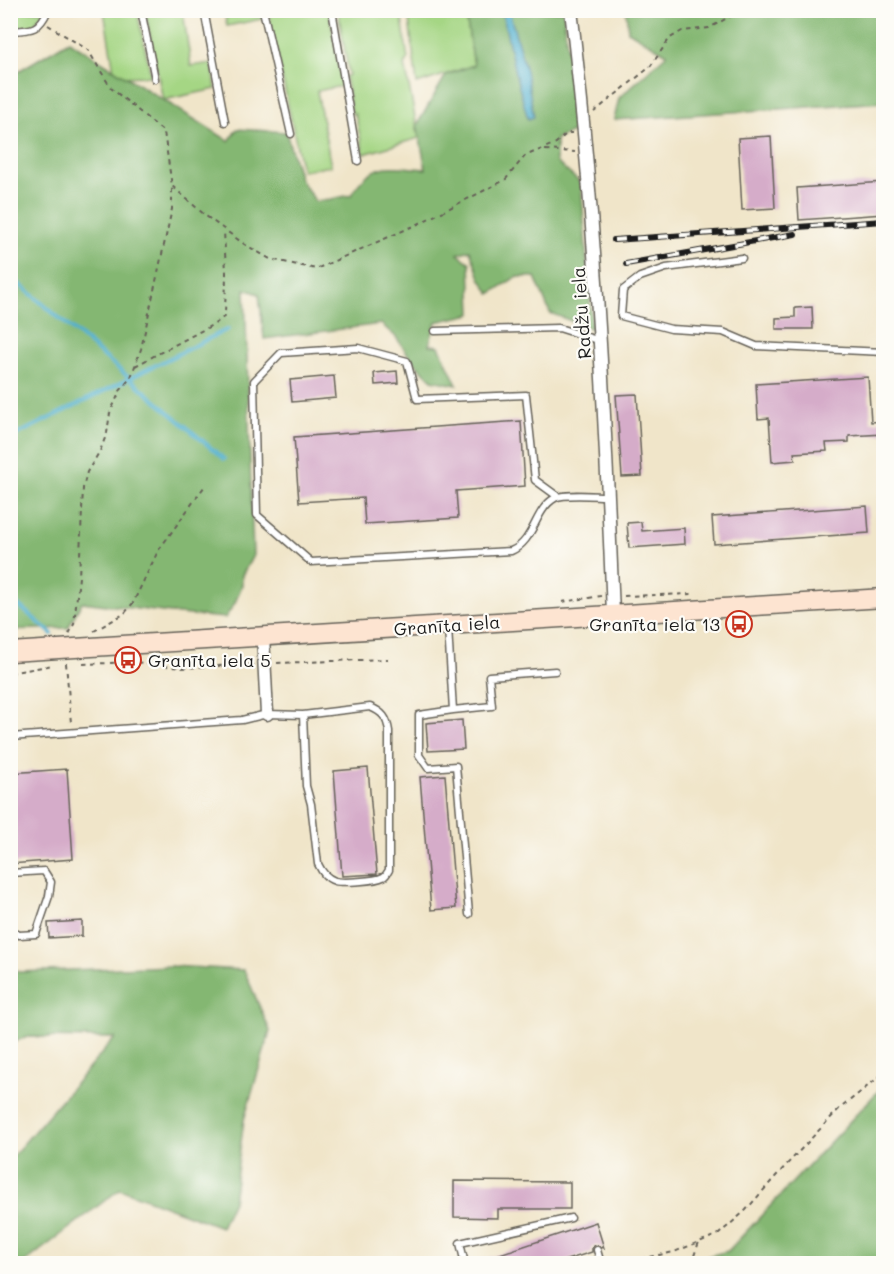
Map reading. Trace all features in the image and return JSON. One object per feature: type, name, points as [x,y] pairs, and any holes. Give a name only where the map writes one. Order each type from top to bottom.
[{"type":"main road","name":"Granīta iela","points":[[10,652],[66,656],[263,636],[884,598]]},
{"type":"street","name":"Radžu iela","points":[[571,10],[585,126],[601,342],[612,614]]},
{"type":"street","points":[[263,636],[267,714]]},
{"type":"lane","points":[[10,31],[33,30],[43,22],[48,10]]},
{"type":"lane","points":[[141,10],[154,79]]},
{"type":"lane","points":[[204,10],[225,122]]},
{"type":"lane","points":[[263,10],[291,134]]},
{"type":"lane","points":[[332,10],[358,161]]},
{"type":"lane","points":[[742,258],[666,268],[640,277],[623,290],[621,316],[671,329],[723,333],[756,346],[884,352]]},
{"type":"lane","points":[[435,332],[560,328],[601,342]]},
{"type":"lane","points":[[557,496],[546,505],[522,547],[511,551],[311,562],[257,515],[254,381],[281,353],[358,348],[407,361],[417,399],[526,395],[535,480],[557,496],[608,496]]},
{"type":"lane","points":[[448,625],[453,710]]},
{"type":"lane","points":[[469,914],[456,766],[428,768],[419,755],[419,715],[492,706],[489,676],[555,671]]},
{"type":"lane","points":[[10,737],[242,720],[267,714],[303,715],[370,707],[379,710],[385,716],[389,731],[389,870],[385,877],[375,880],[336,882],[321,871],[306,786],[303,715]]},
{"type":"lane","points":[[10,873],[44,871],[51,882],[50,896],[36,934],[19,935],[10,930]]},
{"type":"lane","points":[[465,1263],[460,1243],[571,1218]]},
{"type":"lane","points":[[597,1250],[601,1263]]},
{"type":"path","points":[[172,186],[224,230],[270,260],[316,269],[416,225],[505,180],[525,156],[542,150],[556,143],[567,133],[585,126],[650,67],[670,38],[682,31],[709,28],[742,10]]},
{"type":"path","points":[[43,22],[88,50],[111,88],[164,132],[172,186],[172,209],[141,349],[131,378],[120,391],[110,413],[107,433],[87,472],[83,488],[80,577],[74,624],[66,639],[71,732]]},
{"type":"path","points":[[542,150],[587,154]]},
{"type":"path","points":[[135,366],[225,316],[224,230]]},
{"type":"path","points":[[94,631],[124,614],[133,603],[158,551],[204,487]]},
{"type":"path","points":[[66,656],[181,668],[388,659]]},
{"type":"path","points":[[10,673],[55,665]]},
{"type":"path","points":[[614,1263],[674,1252],[719,1234],[746,1210],[837,1110],[884,1073]]},
{"type":"path","points":[[691,1263],[699,1242]]},
{"type":"green space","points":[[11,11],[44,11],[33,26],[11,28]]},
{"type":"green space","points":[[104,11],[137,11],[151,76],[115,77]]},
{"type":"green space","points":[[145,11],[183,11],[191,66],[212,63],[216,89],[163,100]]},
{"type":"green space","points":[[224,11],[260,11],[262,19],[227,26]]},
{"type":"green space","points":[[268,11],[329,11],[342,86],[317,91],[331,166],[302,171]]},
{"type":"green space","points":[[338,11],[401,11],[408,60],[405,65],[419,138],[364,154],[355,114],[352,114],[345,77],[349,75]]},
{"type":"green space","points":[[408,11],[465,11],[474,65],[417,84]]},
{"type":"green space","points":[[465,11],[563,11],[577,130],[556,139],[556,162],[581,183],[592,329],[550,313],[535,277],[516,277],[490,294],[480,278],[470,250],[458,254],[470,263],[472,314],[436,322],[429,345],[439,346],[457,385],[432,380],[412,360],[396,337],[381,324],[264,339],[259,294],[245,289],[253,556],[242,575],[242,585],[235,603],[225,618],[82,602],[68,628],[11,630],[10,76],[69,41],[229,141],[237,129],[286,132],[300,179],[316,202],[351,195],[359,183],[375,170],[392,167],[426,169],[417,125],[446,75],[474,65]]},
{"type":"green space","points":[[626,11],[883,11],[883,102],[614,120],[619,98],[667,54],[628,31]]},
{"type":"green space","points":[[10,966],[19,972],[171,966],[244,970],[270,1031],[244,1120],[233,1201],[221,1227],[120,1189],[24,1263],[11,1263],[11,1158],[115,1038],[25,1037],[11,1044]]},
{"type":"green space","points":[[883,1086],[883,1263],[681,1263],[728,1251]]},
{"type":"water","points":[[502,11],[509,11],[526,71],[534,117],[528,119],[515,73]]},
{"type":"building","points":[[771,136],[775,208],[742,210],[738,138]]},
{"type":"building","points":[[884,182],[884,214],[799,220],[797,188]]},
{"type":"building","points":[[812,307],[813,329],[776,329],[776,318],[795,317],[795,308]]},
{"type":"building","points":[[397,371],[398,383],[375,385],[374,373]]},
{"type":"building","points":[[334,376],[336,398],[292,402],[290,380]]},
{"type":"building","points":[[868,377],[871,422],[884,421],[884,434],[849,436],[849,442],[826,443],[827,451],[794,453],[795,460],[772,462],[769,418],[758,419],[756,384]]},
{"type":"building","points":[[637,394],[642,476],[622,477],[616,395]]},
{"type":"building","points":[[521,421],[525,486],[456,491],[458,518],[365,524],[363,498],[299,502],[294,437]]},
{"type":"building","points":[[867,506],[869,533],[714,544],[712,517]]},
{"type":"building","points":[[641,522],[642,531],[684,528],[685,544],[629,548],[627,523]]},
{"type":"building","points":[[462,720],[464,749],[428,751],[426,723]]},
{"type":"building","points":[[368,768],[377,874],[342,876],[334,771]]},
{"type":"building","points":[[67,769],[73,859],[10,864],[10,773]]},
{"type":"building","points":[[445,775],[456,908],[431,910],[420,777]]},
{"type":"building","points":[[82,921],[82,936],[49,938],[48,923]]},
{"type":"building","points":[[454,1181],[570,1182],[570,1209],[498,1209],[498,1218],[454,1217]]},
{"type":"building","points":[[596,1222],[604,1248],[595,1245],[592,1252],[557,1263],[476,1263],[476,1262]]},
{"type":"waterway","points":[[10,276],[224,459]]},
{"type":"waterway","points":[[10,438],[228,329]]},
{"type":"waterway","points":[[10,598],[52,634]]},
{"type":"railway","points":[[614,240],[884,221]]},
{"type":"railway","points":[[626,264],[795,234]]},
{"type":"place","name":"Granīta iela 13","points":[[739,624]]},
{"type":"place","name":"Granīta iela 5","points":[[128,660]]}]
